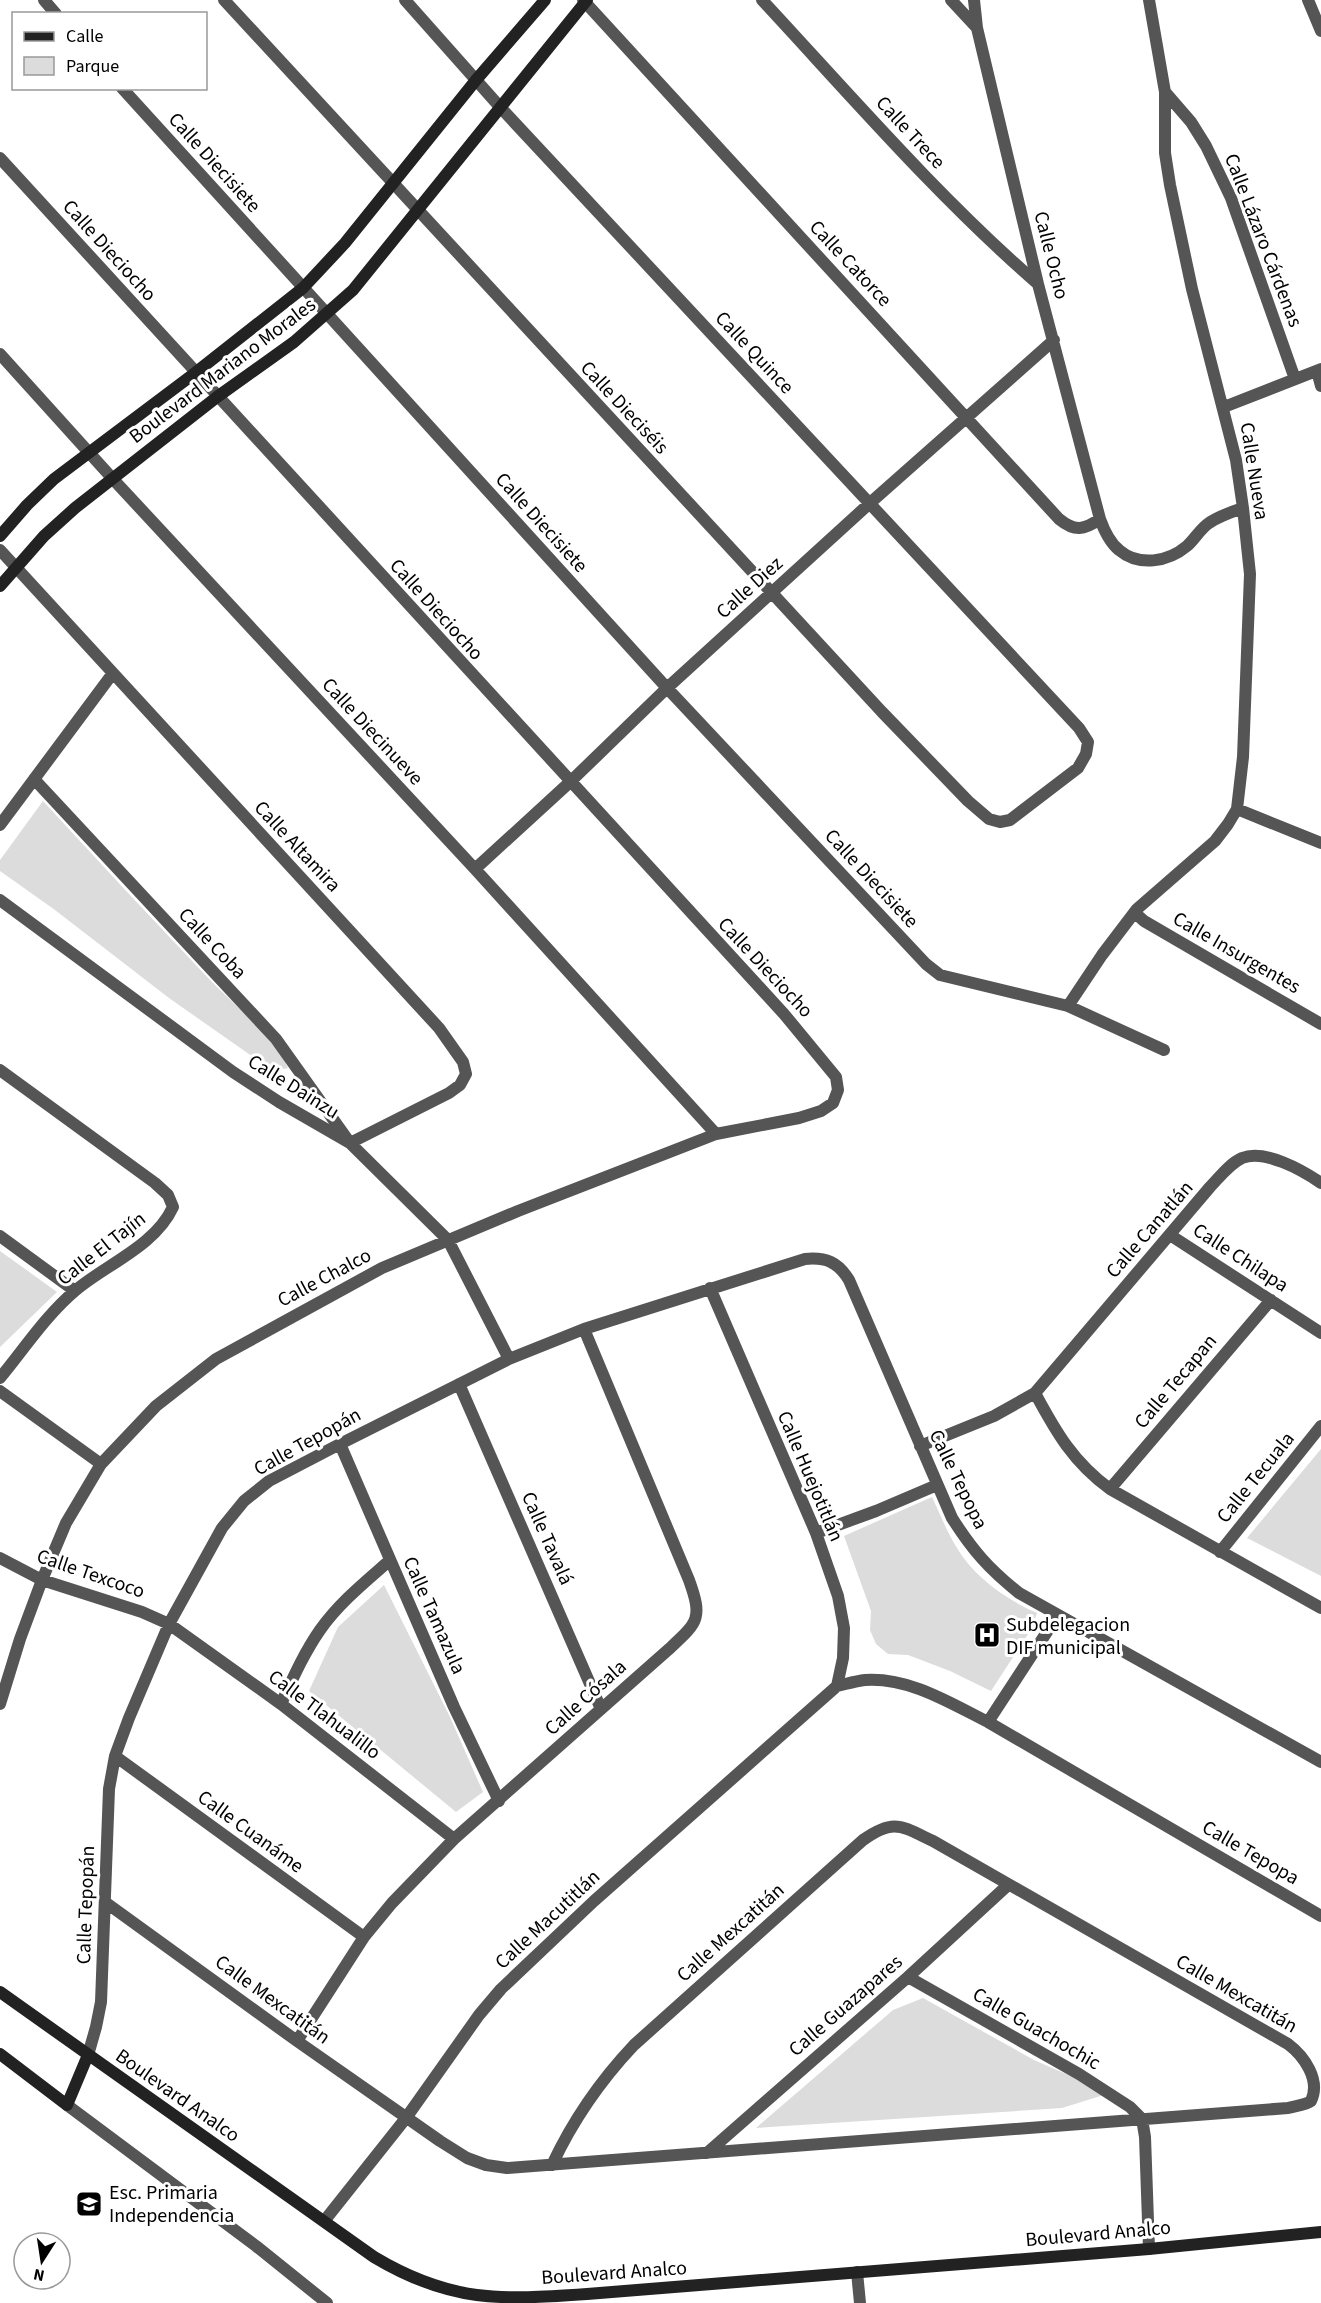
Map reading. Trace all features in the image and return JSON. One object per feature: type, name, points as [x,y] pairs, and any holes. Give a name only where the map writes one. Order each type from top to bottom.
[{"type":"street","points":[[44,0],[54,12]]},
{"type":"street","name":"Calle Dieciséis","points":[[224,0],[882,712],[968,801],[989,819],[1000,822],[1010,820]]},
{"type":"street","name":"Calle Quince","points":[[405,0],[500,107],[1079,728],[1088,742],[1086,754],[1078,768],[1010,820]]},
{"type":"street","name":"Boulevard Mariano Morales","points":[[0,537],[47,485],[303,288],[394,185],[476,80],[545,0]]},
{"type":"street","name":"Calle Trece","points":[[762,0],[929,180],[1008,258],[1038,284]]},
{"type":"street","points":[[951,0],[977,28]]},
{"type":"street","name":"Calle Ocho","points":[[974,0],[977,28],[1038,284],[1100,519],[1106,533],[1119,550],[1130,557],[1152,561],[1173,555],[1189,545],[1200,530],[1210,522],[1243,508]]},
{"type":"street","name":"Calle Nueva","points":[[1068,1006],[1102,955],[1141,905],[1215,841],[1237,810],[1244,757],[1250,574],[1243,508],[1236,460],[1224,406],[1192,289],[1170,185],[1165,153],[1165,92],[1149,0]]},
{"type":"street","points":[[1308,0],[1321,31]]},
{"type":"street","name":"Boulevard Mariano Morales","points":[[0,586],[44,536],[111,478],[294,342],[353,290],[585,1]]},
{"type":"street","name":"Calle Catorce","points":[[585,1],[1066,525],[1084,529],[1100,519]]},
{"type":"street","name":"Calle Diecisiete","points":[[124,90],[667,688],[926,964],[940,975],[1068,1006]]},
{"type":"street","name":"Calle Lázaro Cárdenas","points":[[1165,92],[1191,122],[1231,198],[1295,379]]},
{"type":"street","name":"Calle Dieciocho","points":[[0,158],[823,1059],[836,1077],[838,1090]]},
{"type":"street","name":"Calle Diez","points":[[475,869],[772,592],[1054,340]]},
{"type":"street","name":"Calle Diecinueve","points":[[0,354],[111,478],[475,869],[717,1134]]},
{"type":"street","points":[[1224,406],[1319,370],[1321,386]]},
{"type":"street","name":"Calle Altamira","points":[[0,550],[439,1028],[463,1062],[466,1074],[460,1085],[350,1143]]},
{"type":"street","points":[[0,825],[113,673]]},
{"type":"street","name":"Calle Coba","points":[[34,779],[276,1039],[350,1143]]},
{"type":"street","points":[[1237,810],[1321,843]]},
{"type":"street","name":"Calle Dainzu","points":[[0,900],[232,1071],[279,1102],[350,1143],[448,1240],[509,1359]]},
{"type":"street","name":"Calle Insurgentes","points":[[1135,913],[1144,921],[1321,1024]]},
{"type":"street","points":[[1068,1006],[1164,1050]]},
{"type":"street","name":"Calle El Tajín","points":[[0,1070],[155,1183],[168,1196],[173,1207],[168,1218],[156,1232],[75,1291],[0,1378]]},
{"type":"street","name":"Calle Chalco","points":[[0,1700],[42,1580],[66,1524],[101,1464],[156,1406],[216,1359],[382,1268],[562,1193],[717,1134],[799,1118],[821,1111],[833,1103],[838,1090]]},
{"type":"street","name":"Calle Canatlán","points":[[920,1446],[994,1416],[1035,1393],[1227,1169],[1242,1158],[1259,1156],[1285,1164],[1321,1183]]},
{"type":"street","name":"Calle Chilapa","points":[[1170,1235],[1321,1333]]},
{"type":"street","points":[[0,1236],[75,1291]]},
{"type":"street","name":"Calle Tepopán","points":[[67,2105],[87,2055],[101,2001],[109,1789],[115,1756],[170,1624],[218,1535],[244,1501],[269,1481],[339,1444],[509,1359],[584,1329],[805,1259],[819,1257],[832,1261],[842,1268],[849,1280]]},
{"type":"street","name":"Calle Tepopa","points":[[849,1280],[952,1518],[971,1548],[994,1573],[1019,1593],[1321,1762]]},
{"type":"street","name":"Calle Huejotitlán","points":[[710,1288],[816,1533],[838,1596],[844,1628],[843,1658],[837,1686]]},
{"type":"street","name":"Calle Tecapan","points":[[1110,1489],[1271,1300]]},
{"type":"street","name":"Calle Cósala","points":[[297,2041],[364,1937],[392,1903],[454,1839],[688,1632],[697,1618],[696,1600],[689,1580],[584,1329]]},
{"type":"street","name":"Calle Tavalá","points":[[459,1384],[601,1708]]},
{"type":"street","points":[[0,1391],[101,1464]]},
{"type":"street","points":[[1035,1393],[1072,1456],[1092,1476],[1110,1489],[1321,1608]]},
{"type":"street","name":"Calle Tecuala","points":[[1220,1552],[1321,1426]]},
{"type":"street","name":"Calle Tamazula","points":[[339,1444],[454,1707],[499,1800]]},
{"type":"street","points":[[816,1533],[937,1485]]},
{"type":"street","name":"Calle Texcoco","points":[[0,1558],[42,1580],[142,1612],[170,1624]]},
{"type":"street","points":[[281,1704],[300,1662],[321,1629],[351,1595],[390,1561]]},
{"type":"street","points":[[988,1722],[1058,1615]]},
{"type":"street","name":"Calle Tlahualillo","points":[[170,1624],[281,1704],[454,1839]]},
{"type":"street","name":"Calle Tepopa","points":[[837,1686],[864,1680],[909,1685],[988,1722],[1321,1916]]},
{"type":"street","name":"Calle Macutitlán","points":[[324,2220],[406,2118],[479,2015],[501,1989],[594,1901],[837,1686]]},
{"type":"street","name":"Calle Cuanáme","points":[[115,1756],[364,1937]]},
{"type":"street","name":"Calle Mexcatitán","points":[[105,1902],[406,2118],[467,2158],[486,2165],[507,2168],[552,2165],[1288,2108],[1310,2102],[1317,2092],[1320,2081],[1316,2069],[1288,2044],[911,1831],[894,1825],[879,1829],[863,1840],[634,2045],[608,2072],[583,2108],[552,2165]]},
{"type":"street","name":"Calle Guazapares","points":[[707,2153],[908,1977],[1008,1885]]},
{"type":"street","name":"Calle Guachochic","points":[[908,1977],[1079,2074],[1130,2107],[1142,2119]]},
{"type":"street","name":"Boulevard Analco","points":[[0,1992],[403,2275],[431,2287],[463,2295],[499,2298],[545,2297],[1149,2249],[1321,2232]]},
{"type":"street","points":[[0,2054],[256,2246],[327,2303]]},
{"type":"street","points":[[1142,2119],[1145,2137],[1149,2249]]},
{"type":"street","points":[[857,2272],[860,2303]]},
{"type":"green space","points":[[43,801],[212,982],[265,1035],[288,1068],[273,1071],[169,998],[55,910],[0,871],[0,860]]},
{"type":"green space","points":[[0,1251],[57,1292],[0,1347]]},
{"type":"green space","points":[[1321,1449],[1321,1576],[1247,1538]]},
{"type":"green space","points":[[932,1497],[953,1542],[972,1569],[1003,1594],[1037,1613],[1032,1628],[991,1691],[950,1671],[908,1655],[888,1654],[876,1644],[870,1630],[871,1611],[844,1536]]},
{"type":"green space","points":[[384,1585],[450,1717],[483,1792],[456,1812],[309,1691],[338,1627]]},
{"type":"green space","points":[[923,1998],[1034,2060],[1110,2093],[1062,2108],[756,2128],[893,2010]]},
{"type":"place","name":"Subdelegacion DIF municipal","points":[[987,1635]]},
{"type":"place","name":"Esc. Primaria Independencia","points":[[89,2204]]}]
